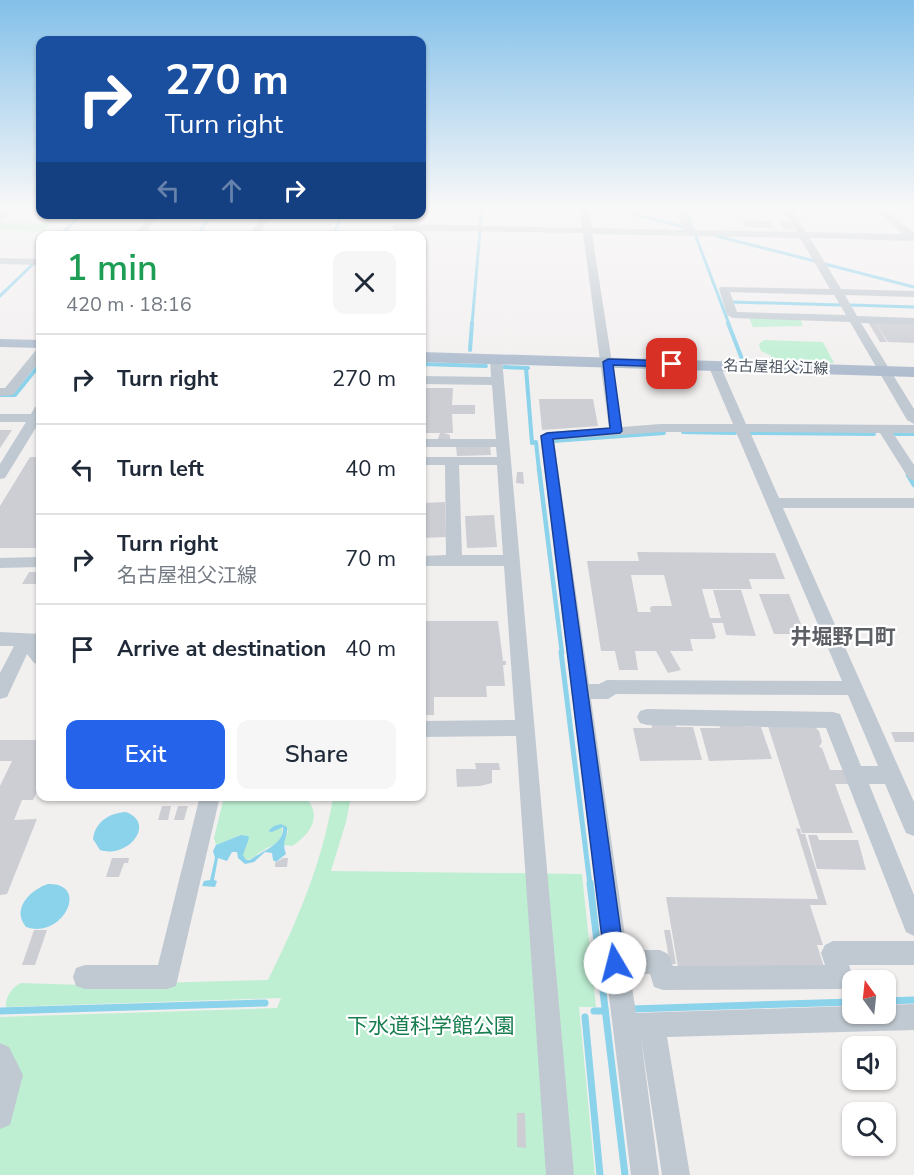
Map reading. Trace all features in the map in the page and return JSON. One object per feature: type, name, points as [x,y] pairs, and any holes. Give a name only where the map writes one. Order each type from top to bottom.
[{"type":"main road","points":[[0,343],[36,344]]},
{"type":"main road","name":"名古屋祖父江線","points":[[426,357],[914,372]]},
{"type":"street","points":[[593,263],[616,431]]},
{"type":"street","points":[[821,263],[914,420]]},
{"type":"street","points":[[914,294],[724,289],[733,315],[914,321]]},
{"type":"street","points":[[0,392],[9,392],[36,358]]},
{"type":"street","points":[[496,358],[560,1175]]},
{"type":"street","points":[[714,365],[914,826]]},
{"type":"street","points":[[426,380],[497,381]]},
{"type":"street","points":[[0,418],[36,414]]},
{"type":"street","points":[[0,475],[36,417]]},
{"type":"street","points":[[645,1175],[615,963],[547,436],[660,428],[914,429]]},
{"type":"street","points":[[884,429],[913,472]]},
{"type":"street","points":[[426,443],[503,452]]},
{"type":"street","points":[[426,461],[452,461],[503,452]]},
{"type":"street","points":[[452,461],[454,561]]},
{"type":"street","points":[[913,472],[898,470],[914,496]]},
{"type":"street","points":[[774,503],[914,503]]},
{"type":"street","points":[[426,561],[512,561]]},
{"type":"street","points":[[0,563],[36,562]]},
{"type":"street","points":[[0,639],[33,639]]},
{"type":"street","points":[[0,692],[33,639]]},
{"type":"street","points":[[580,692],[608,692],[607,687],[854,688]]},
{"type":"street","points":[[648,717],[833,720],[914,924]]},
{"type":"street","points":[[426,729],[525,728]]},
{"type":"street","points":[[855,775],[892,775]]},
{"type":"street","points":[[85,977],[167,977],[209,801]]},
{"type":"street","points":[[615,963],[660,962],[663,978],[841,977],[833,953],[914,953]]},
{"type":"street","points":[[624,1026],[914,1017]]},
{"type":"street","points":[[652,1025],[676,1175]]},
{"type":"street","points":[[0,1056],[10,1075],[0,1115]]},
{"type":"green space","points":[[749,318],[800,319],[803,326],[753,327]]},
{"type":"green space","points":[[764,340],[823,342],[834,363],[773,361],[770,355],[761,351],[759,344]]},
{"type":"green space","points":[[223,801],[308,801],[313,811],[312,824],[299,841],[292,846],[283,845],[288,831],[282,824],[272,832],[282,827],[280,840],[248,860],[242,855],[241,835],[216,845],[214,838]]},
{"type":"green space","name":"下水道科学館公園","points":[[332,801],[350,801],[331,871],[582,874],[596,1007],[579,1007],[595,1175],[0,1175],[0,1017],[277,1008],[281,998],[6,1007],[12,990],[21,983],[81,985],[268,980],[308,891],[329,821]]},
{"type":"water","points":[[126,812],[135,817],[139,824],[139,832],[135,839],[120,850],[100,850],[93,839],[100,823],[109,816]]},
{"type":"water","points":[[281,824],[287,827],[284,846],[286,854],[276,862],[273,860],[272,853],[265,852],[254,862],[245,864],[238,858],[237,852],[232,852],[227,861],[218,858],[215,887],[202,886],[204,881],[210,880],[215,858],[213,851],[216,845],[241,835],[248,836],[243,855],[246,860],[250,860],[277,843],[283,833],[283,827],[272,832],[268,831]]},
{"type":"water","points":[[48,884],[61,886],[68,892],[67,910],[51,926],[39,929],[26,927],[21,914],[25,901],[29,895]]},
{"type":"building","points":[[868,322],[875,322],[887,342],[880,342]]},
{"type":"building","points":[[875,322],[914,323],[914,343],[888,342]]},
{"type":"building","points":[[426,388],[453,388],[452,405],[475,405],[475,414],[452,414],[453,433],[444,433],[450,435],[450,439],[438,439],[440,433],[426,433]]},
{"type":"building","points":[[539,399],[593,399],[598,426],[542,430]]},
{"type":"building","points":[[0,430],[12,430],[0,448]]},
{"type":"building","points":[[456,446],[490,446],[491,455],[457,456]]},
{"type":"building","points":[[30,457],[36,457],[36,548],[0,548],[0,506]]},
{"type":"building","points":[[517,472],[523,472],[524,484],[516,483]]},
{"type":"building","points":[[445,502],[446,537],[426,538],[426,503]]},
{"type":"building","points":[[494,515],[497,547],[467,548],[465,516]]},
{"type":"building","points":[[637,552],[775,553],[785,579],[749,579],[752,589],[702,589],[710,618],[721,618],[713,590],[741,590],[756,636],[726,635],[723,623],[712,623],[716,637],[714,639],[690,639],[693,651],[670,651],[681,670],[668,673],[656,651],[635,651],[638,670],[619,670],[615,651],[601,651],[587,561],[639,561]],"holes":[[[631,575],[664,575],[672,606],[652,606],[651,612],[638,612]]]},
{"type":"building","points":[[29,572],[36,572],[36,584],[22,584]]},
{"type":"building","points":[[759,594],[789,594],[805,634],[774,634]]},
{"type":"building","points":[[426,621],[498,621],[503,661],[506,661],[506,665],[503,665],[505,686],[486,686],[487,697],[434,697],[434,715],[426,715]]},
{"type":"building","points":[[651,723],[675,723],[676,727],[693,727],[702,760],[640,761],[633,728],[652,728]]},
{"type":"building","points":[[719,723],[742,723],[743,727],[761,727],[772,759],[709,761],[700,728],[720,728]]},
{"type":"building","points":[[767,723],[814,726],[819,731],[822,742],[819,747],[822,748],[830,770],[845,770],[850,784],[835,784],[853,833],[802,833]]},
{"type":"building","points":[[891,732],[914,732],[914,742],[895,742]]},
{"type":"building","points":[[0,740],[36,740],[36,794],[33,800],[22,800],[14,820],[37,819],[7,894],[0,895],[0,786],[12,761],[0,761]]},
{"type":"building","points":[[475,763],[499,763],[500,770],[492,770],[492,783],[457,787],[456,769],[476,769]]},
{"type":"building","points":[[162,806],[171,806],[168,820],[158,820]]},
{"type":"building","points":[[178,806],[188,806],[184,820],[174,820]]},
{"type":"building","points":[[796,828],[800,829],[801,834],[805,834],[827,905],[810,905],[823,945],[817,945],[824,967],[678,967],[666,897],[818,899]]},
{"type":"building","points":[[808,835],[817,835],[819,840],[858,840],[866,870],[817,869]]},
{"type":"building","points":[[112,858],[129,858],[128,863],[124,863],[119,877],[106,877]]},
{"type":"building","points":[[288,858],[287,867],[275,867],[275,863]]},
{"type":"building","points":[[34,930],[47,930],[35,965],[22,965]]},
{"type":"building","points":[[664,930],[670,930],[676,964],[670,964]]},
{"type":"building","points":[[517,1113],[525,1113],[526,1148],[517,1147]]},
{"type":"waterway","points":[[472,324],[477,263]]},
{"type":"waterway","points":[[706,263],[729,324]]},
{"type":"waterway","points":[[0,296],[33,264]]},
{"type":"waterway","points":[[825,264],[914,287]]},
{"type":"waterway","points":[[732,302],[841,305]]},
{"type":"waterway","points":[[851,305],[914,307]]},
{"type":"waterway","points":[[470,350],[472,323]]},
{"type":"waterway","points":[[728,323],[742,359]]},
{"type":"waterway","points":[[426,364],[486,366]]},
{"type":"waterway","points":[[504,367],[528,368]]},
{"type":"waterway","points":[[526,368],[532,443],[536,442],[539,470]]},
{"type":"waterway","points":[[0,395],[15,395],[36,369]]},
{"type":"waterway","points":[[683,432],[735,433]]},
{"type":"waterway","points":[[553,441],[664,433]]},
{"type":"waterway","points":[[751,433],[874,434]]},
{"type":"waterway","points":[[892,434],[914,434]]},
{"type":"waterway","points":[[539,469],[562,653]]},
{"type":"waterway","points":[[908,475],[914,485]]},
{"type":"waterway","points":[[561,652],[590,885]]},
{"type":"waterway","points":[[590,883],[625,1175]]},
{"type":"waterway","points":[[896,1001],[914,1000]]},
{"type":"waterway","points":[[632,1009],[842,1002]]},
{"type":"waterway","points":[[0,1011],[265,1003]]},
{"type":"waterway","points":[[594,1011],[605,1011]]},
{"type":"waterway","points":[[585,1017],[600,1175]]},
{"type":"district","name":"井堀野口町","points":[[843,637]]},
{"type":"route","points":[[615,963],[547,436],[616,431],[608,362],[672,364]]}]
